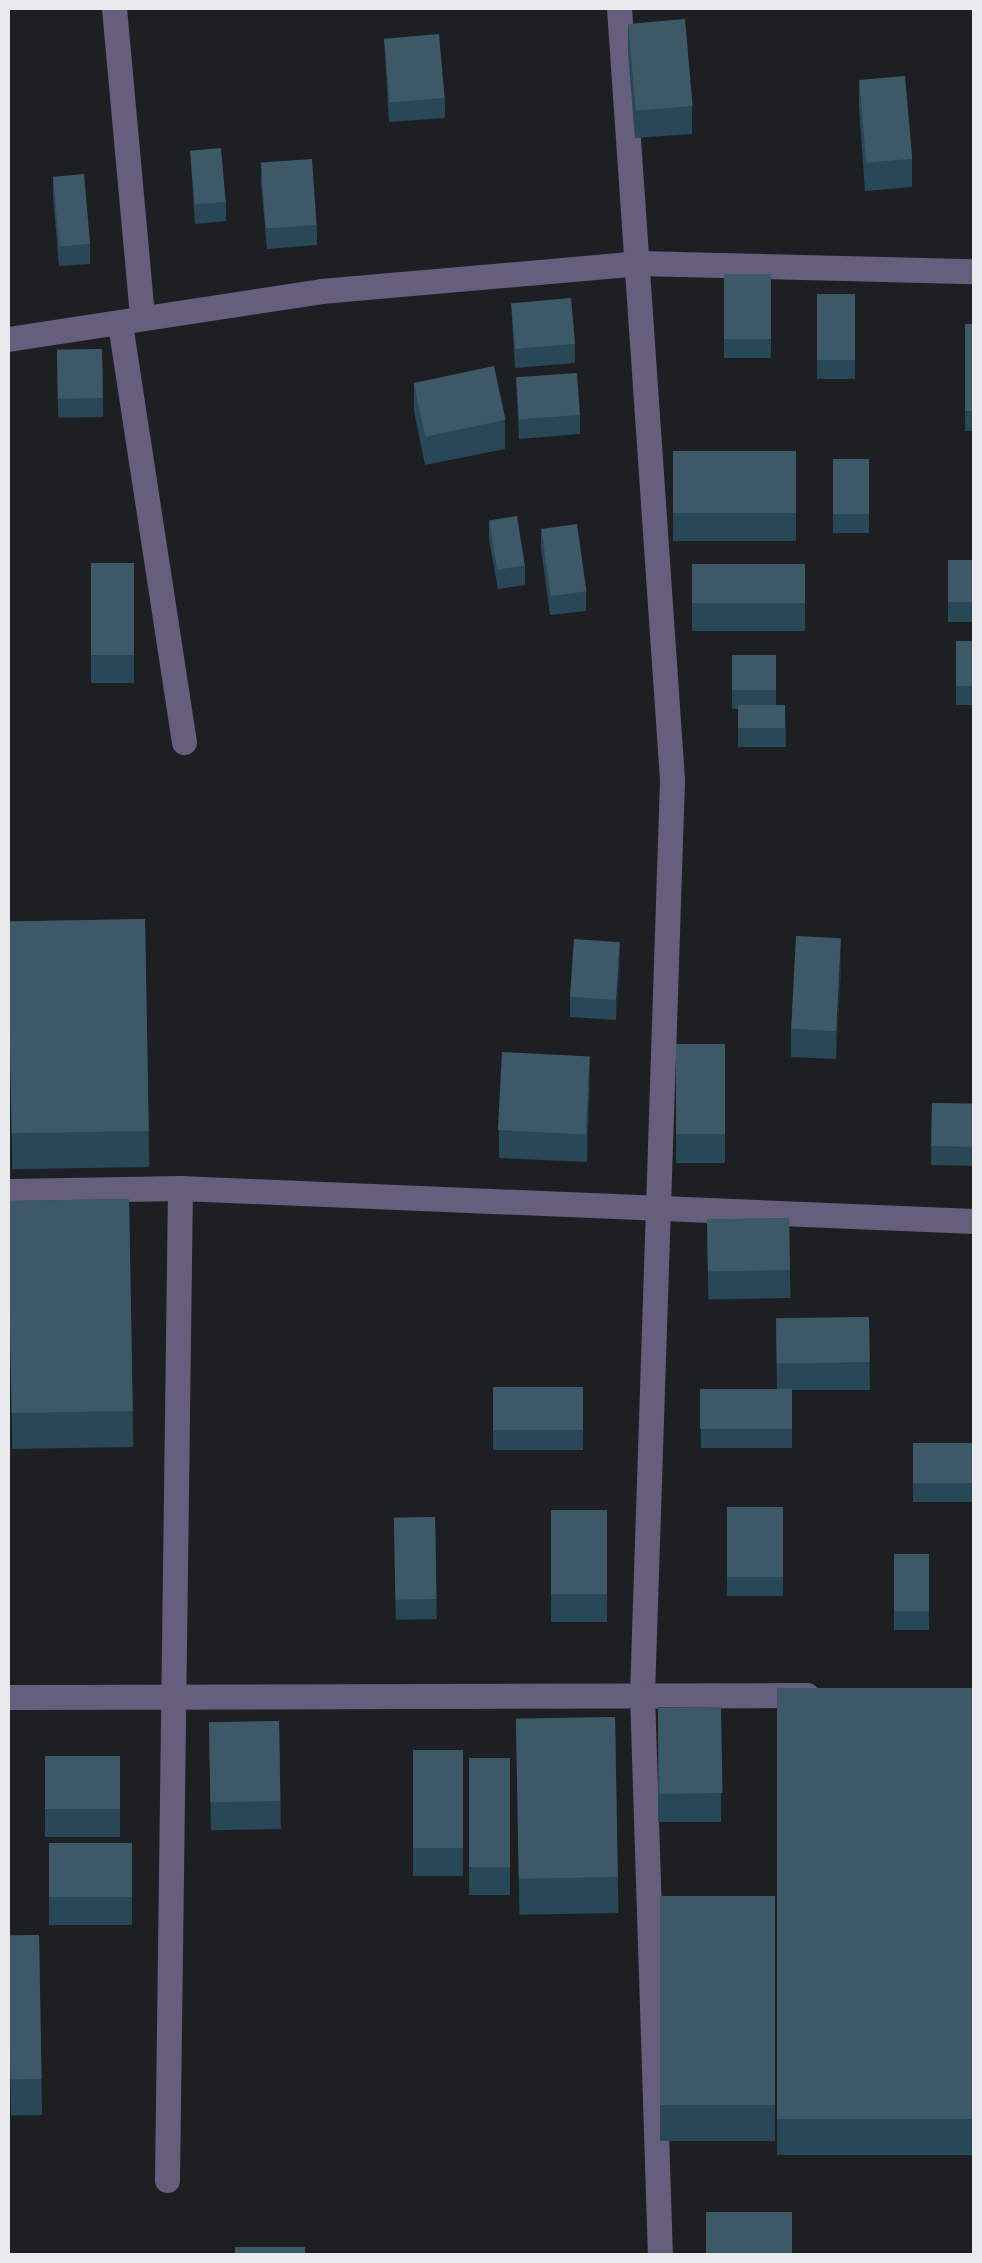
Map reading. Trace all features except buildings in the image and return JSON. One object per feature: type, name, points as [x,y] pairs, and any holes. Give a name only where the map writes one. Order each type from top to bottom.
[{"type":"street","points":[[114,8],[131,320],[184,742]]},
{"type":"street","points":[[619,8],[672,780],[642,1694],[660,2256]]},
{"type":"street","points":[[8,339],[131,320],[638,263],[974,271]]},
{"type":"street","points":[[167,2180],[180,1188]]},
{"type":"street","points":[[8,1191],[180,1188],[660,1203],[974,1221]]},
{"type":"street","points":[[8,1697],[836,1695]]}]
